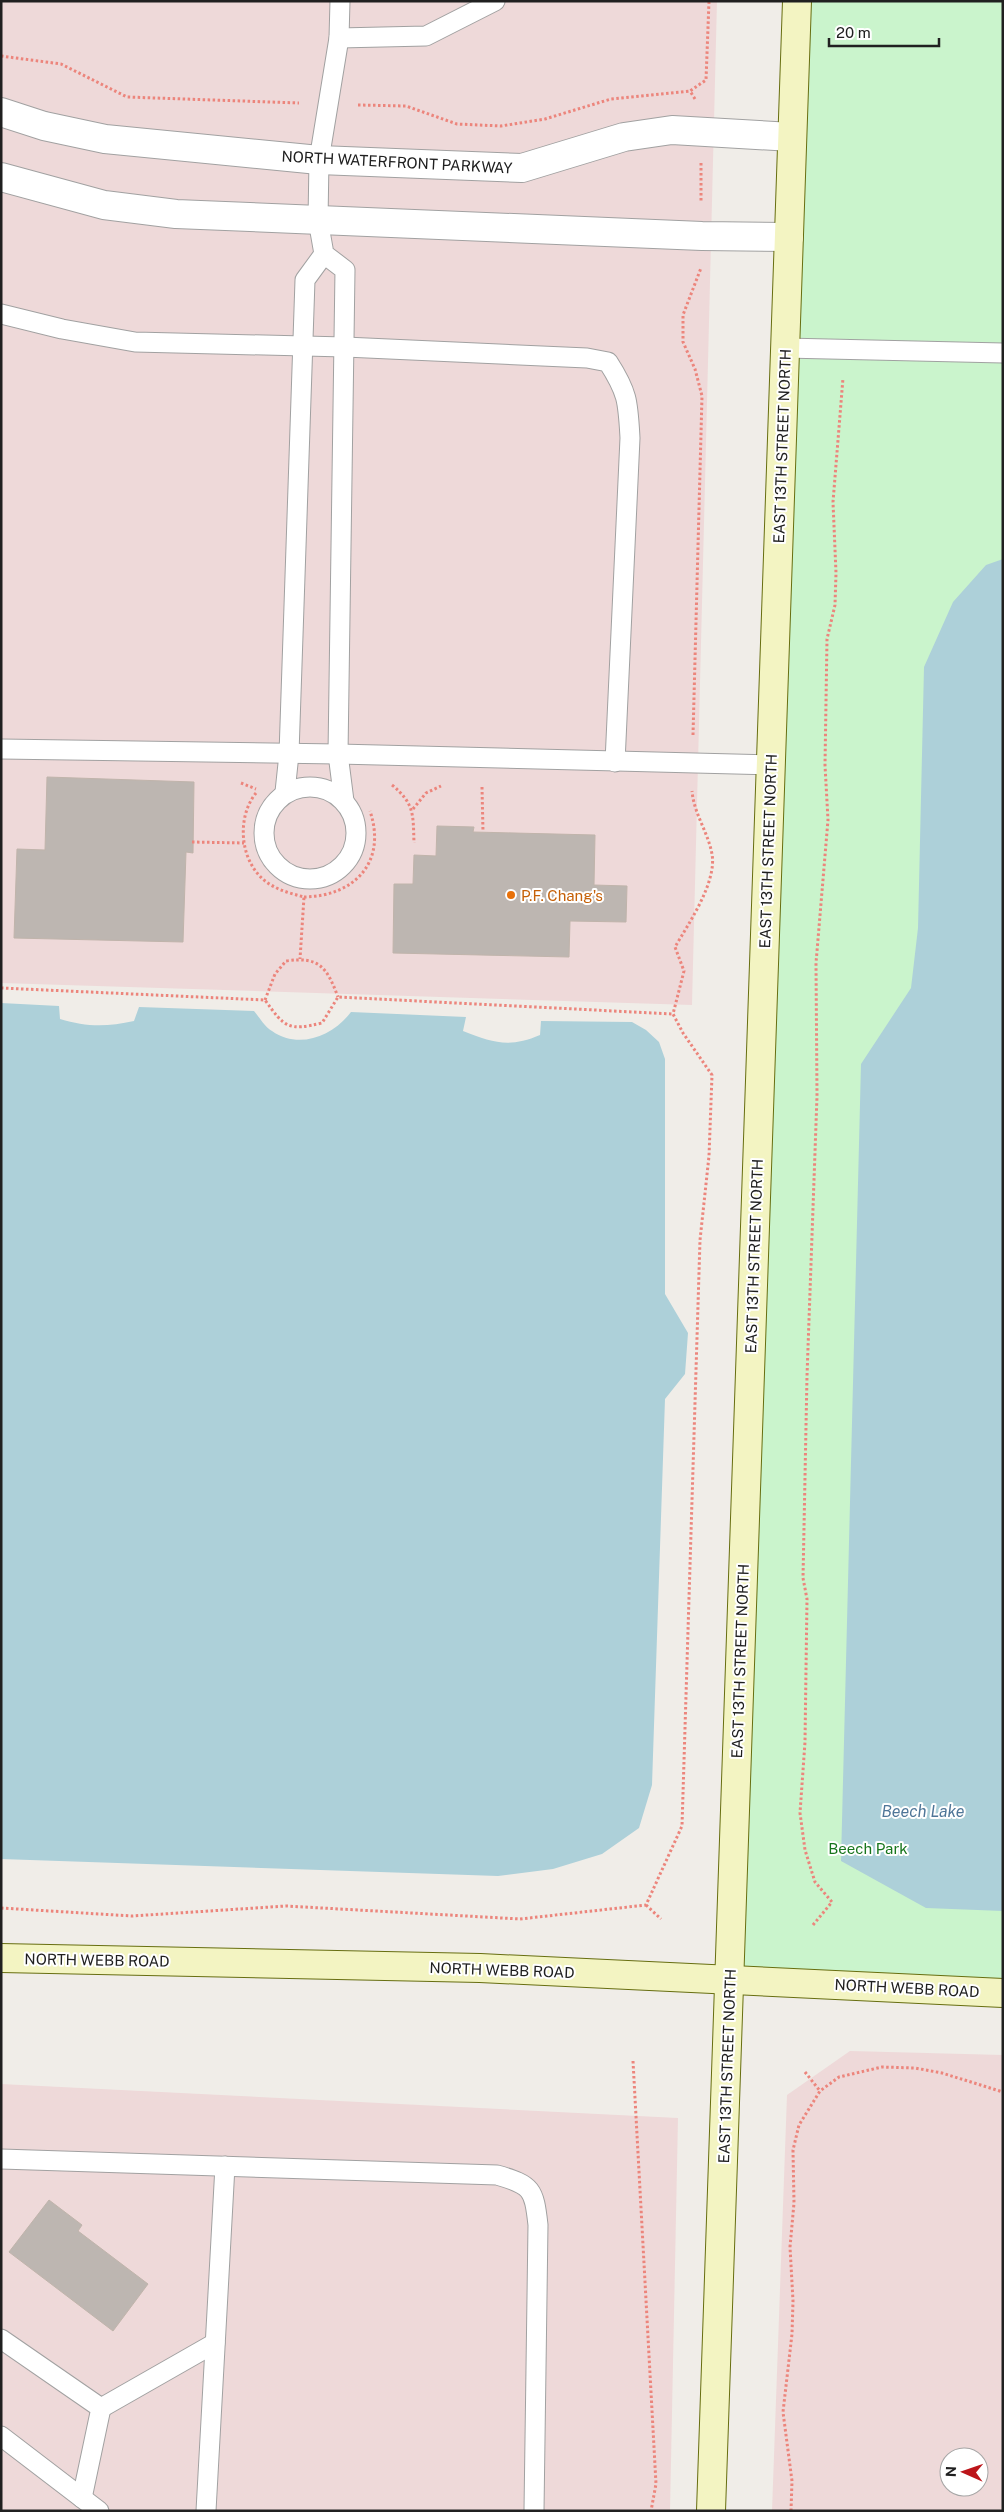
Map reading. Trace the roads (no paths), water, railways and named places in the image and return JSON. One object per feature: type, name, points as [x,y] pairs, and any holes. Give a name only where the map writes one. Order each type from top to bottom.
[{"type":"main road","name":"EAST 13TH STREET NORTH","points":[[711,2511],[797,1]]},
{"type":"main road","name":"NORTH WEBB ROAD","points":[[1,1958],[480,1968],[1003,1993]]},
{"type":"street","name":"NORTH WATERFRONT PARKWAY","points":[[1,112],[44,126],[105,139],[318,160],[522,168],[624,137],[672,130],[792,136]]},
{"type":"street","points":[[1,177],[104,205],[176,214],[702,236],[789,237]]},
{"type":"lane","points":[[340,1],[339,38],[318,160],[318,220],[324,254],[345,270],[338,754],[344,801]]},
{"type":"lane","points":[[339,38],[426,36],[494,1]]},
{"type":"lane","points":[[285,792],[289,754],[305,280],[324,254]]},
{"type":"lane","points":[[1,314],[62,329],[135,342],[345,347],[587,358],[608,362],[628,401],[630,438],[615,762]]},
{"type":"lane","points":[[785,348],[1003,353]]},
{"type":"lane","points":[[1,749],[338,754],[771,765]]},
{"type":"lane","points":[[298,787],[318,787],[332,792],[344,801],[353,814],[356,829],[355,844],[349,858],[338,870],[325,877],[310,880],[295,877],[282,870],[272,859],[265,844],[264,829],[271,808],[285,792],[298,787]]},
{"type":"lane","points":[[1,2159],[497,2175],[523,2182],[536,2200],[538,2225],[534,2511]]},
{"type":"lane","points":[[206,2511],[225,2166]]},
{"type":"lane","points":[[1,2339],[101,2408]]},
{"type":"lane","points":[[82,2498],[101,2408],[215,2344]]},
{"type":"lane","points":[[1,2436],[99,2511]]},
{"type":"water","name":"Beech Lake","points":[[1003,559],[1003,1911],[926,1908],[841,1861],[861,1064],[911,988],[918,928],[924,667],[953,602],[986,565]]},
{"type":"water","points":[[1,1003],[59,1006],[60,1019],[79,1024],[97,1025],[134,1021],[139,1007],[254,1011],[269,1029],[282,1037],[304,1040],[325,1034],[335,1028],[351,1012],[466,1017],[463,1031],[483,1039],[510,1043],[520,1042],[540,1035],[541,1021],[632,1022],[646,1030],[659,1042],[665,1059],[665,1294],[688,1333],[685,1374],[665,1399],[652,1785],[639,1828],[602,1854],[553,1869],[498,1876],[1,1859]]},
{"type":"place","name":"P.F. Chang's","points":[[511,895]]},
{"type":"park label","name":"Beech Park","points":[[868,1848]]}]
